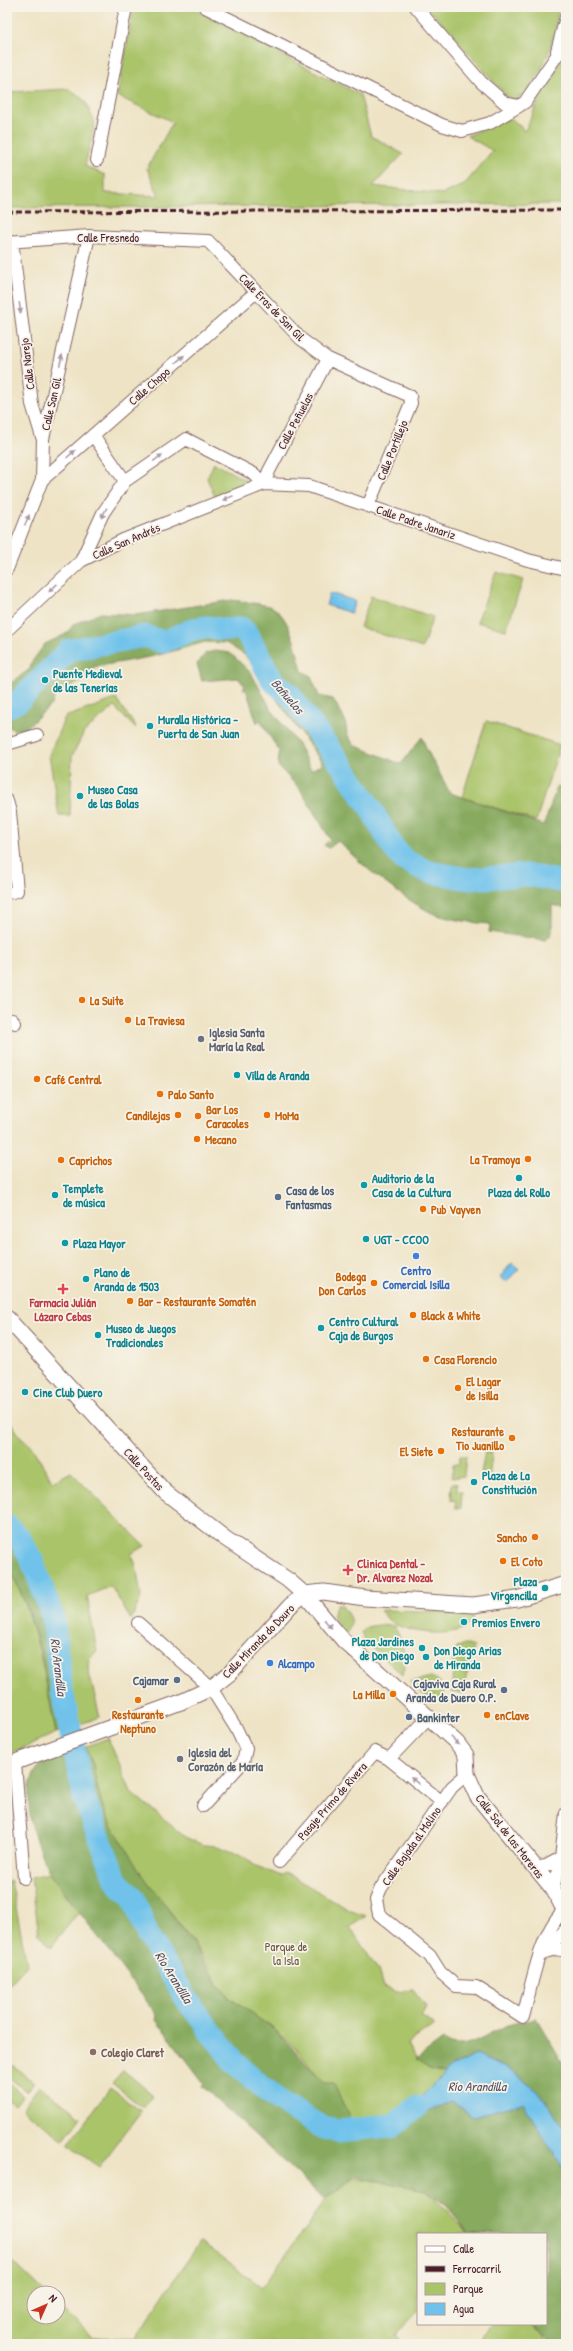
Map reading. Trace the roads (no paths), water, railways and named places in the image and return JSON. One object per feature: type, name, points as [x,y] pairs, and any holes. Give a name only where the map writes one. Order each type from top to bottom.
[{"type":"street","points":[[97,160],[126,7]]},
{"type":"street","points":[[205,7],[442,125],[462,131],[490,123],[525,102],[535,89],[556,54],[566,42]]},
{"type":"street","points":[[416,7],[482,82],[505,103],[519,106]]},
{"type":"street","points":[[556,54],[566,17]]},
{"type":"street","name":"Calle Fresnedo","points":[[10,241],[89,236],[208,241]]},
{"type":"street","name":"Calle San Gil","points":[[7,569],[42,480],[43,439],[89,236]]},
{"type":"street","name":"Calle Narejo","points":[[10,241],[32,404],[43,439]]},
{"type":"street","name":"Calle Eras de San Gil","points":[[208,241],[301,339],[328,359],[408,394]]},
{"type":"street","name":"Calle Chopo","points":[[42,480],[256,292]]},
{"type":"street","name":"Calle Peñuelas","points":[[264,484],[269,471],[328,359]]},
{"type":"street","name":"Calle Portillejo","points":[[368,506],[411,403],[408,394]]},
{"type":"street","points":[[93,435],[125,481]]},
{"type":"street","points":[[81,561],[104,513],[125,481],[186,439],[254,474],[264,484]]},
{"type":"street","name":"Calle Padre Janariz","points":[[264,484],[309,486],[528,560],[566,569]]},
{"type":"street","name":"Calle San Andrés","points":[[7,630],[81,561],[123,540],[264,484]]},
{"type":"street","points":[[7,744],[37,736]]},
{"type":"street","points":[[7,801],[10,812],[12,892]]},
{"type":"street","name":"Calle Postas","points":[[7,1318],[165,1492],[226,1539],[275,1570],[304,1594]]},
{"type":"street","points":[[304,1594],[324,1592],[365,1598],[473,1605],[526,1597],[566,1584]]},
{"type":"street","points":[[304,1594],[344,1641],[429,1716],[389,1759]]},
{"type":"street","name":"Calle Miranda do Douro","points":[[11,1764],[181,1702],[211,1688],[230,1673],[290,1606],[304,1594]]},
{"type":"street","name":"Calle Miranda do Douro","points":[[138,1623],[211,1688],[243,1740],[246,1755],[243,1762],[203,1806]]},
{"type":"street","name":"Calle Sol de las Moreras","points":[[429,1716],[457,1742],[466,1755],[467,1774],[478,1796],[553,1889],[565,1911]]},
{"type":"street","name":"Pasaje Primo de Rivera","points":[[279,1862],[372,1754],[378,1752],[389,1759],[442,1802]]},
{"type":"street","points":[[11,1764],[24,1878]]},
{"type":"street","name":"Calle Bajada al Molino","points":[[467,1774],[456,1782],[381,1888],[376,1900],[377,1909],[382,1918],[430,1956],[440,1972],[456,1986],[476,1987],[523,2017],[543,1955]]},
{"type":"street","points":[[553,1889],[561,1858],[566,1813]]},
{"type":"street","points":[[535,1868],[546,1866],[561,1858]]},
{"type":"street","points":[[543,1955],[543,1945],[559,1915],[565,1911]]},
{"type":"street","points":[[543,1955],[566,1929]]},
{"type":"street","points":[[543,1955],[566,1951]]},
{"type":"water","points":[[330,593],[355,601],[351,613],[326,605]]},
{"type":"water","points":[[512,1263],[519,1269],[507,1283],[500,1277]]},
{"type":"water","name":"Río Arandilla","points":[[476,2055],[508,2069],[539,2092],[566,2129],[566,2174],[523,2103],[473,2116],[451,2101],[392,2126],[377,2127],[416,2102],[451,2067]]},
{"type":"waterway","name":"Bañuelos","points":[[7,707],[19,701],[69,650],[145,636],[163,642],[194,629],[208,627],[228,630],[241,628],[247,634],[273,681],[290,695],[348,774],[370,807],[392,846],[404,860],[429,872],[469,879],[526,875],[566,882]]},
{"type":"waterway","name":"Río Arandilla","points":[[7,1526],[19,1538],[31,1558],[53,1617],[61,1686],[85,1801],[117,1882],[133,1897],[148,1936],[187,2000],[234,2062],[280,2102],[323,2128],[337,2131],[392,2126],[417,2107]]},
{"type":"railway","points":[[7,212],[566,210]]},
{"type":"place","name":"Puente Medieval de las Tenerías","points":[[45,680]]},
{"type":"place","name":"Muralla Histórica - Puerta de San Juan","points":[[150,726]]},
{"type":"place","name":"Museo Casa de las Bolas","points":[[80,796]]},
{"type":"place","name":"La Suite","points":[[82,1000]]},
{"type":"place","name":"La Traviesa","points":[[128,1020]]},
{"type":"place","name":"Iglesia Santa María la Real","points":[[201,1039]]},
{"type":"place","name":"Villa de Aranda","points":[[237,1075]]},
{"type":"place","name":"Café Central","points":[[37,1079]]},
{"type":"place","name":"Palo Santo","points":[[160,1094]]},
{"type":"place","name":"Candilejas","points":[[178,1115]]},
{"type":"place","name":"MoMa","points":[[267,1115]]},
{"type":"place","name":"Bar Los Caracoles","points":[[198,1116]]},
{"type":"place","name":"Mecano","points":[[197,1139]]},
{"type":"place","name":"La Tramoya","points":[[528,1159]]},
{"type":"place","name":"Caprichos","points":[[61,1160]]},
{"type":"place","name":"Plaza del Rollo","points":[[519,1178]]},
{"type":"place","name":"Auditorio de la Casa de la Cultura","points":[[364,1185]]},
{"type":"place","name":"Templete de música","points":[[55,1195]]},
{"type":"place","name":"Casa de los Fantasmas","points":[[278,1197]]},
{"type":"place","name":"Pub Vayven","points":[[423,1209]]},
{"type":"place","name":"UGT - CCOO","points":[[366,1239]]},
{"type":"place","name":"Plaza Mayor","points":[[65,1243]]},
{"type":"place","name":"Centro Comercial Isilla","points":[[416,1256]]},
{"type":"place","name":"Plano de Aranda de 1503","points":[[86,1279]]},
{"type":"place","name":"Bodega Don Carlos","points":[[374,1283]]},
{"type":"place","name":"Farmacia Julián Lázaro Cebas","points":[[63,1289]]},
{"type":"place","name":"Bar - Restaurante Somatén","points":[[130,1301]]},
{"type":"place","name":"Black & White","points":[[413,1315]]},
{"type":"place","name":"Centro Cultural Caja de Burgos","points":[[321,1328]]},
{"type":"place","name":"Museo de Juegos Tradicionales","points":[[98,1335]]},
{"type":"place","name":"Casa Florencio","points":[[426,1359]]},
{"type":"place","name":"El Lagar de Isilla","points":[[458,1388]]},
{"type":"place","name":"Cine Club Duero","points":[[25,1392]]},
{"type":"place","name":"Restaurante Tio Juanillo","points":[[512,1438]]},
{"type":"place","name":"El Siete","points":[[441,1451]]},
{"type":"place","name":"Plaza de La Constitución","points":[[474,1482]]},
{"type":"place","name":"Sancho","points":[[535,1537]]},
{"type":"place","name":"El Coto","points":[[503,1561]]},
{"type":"place","name":"Clinica Dental - Dr. Alvarez Nozal","points":[[348,1570]]},
{"type":"place","name":"Plaza Virgencilla","points":[[545,1588]]},
{"type":"place","name":"Premios Envero","points":[[464,1622]]},
{"type":"place","name":"Plaza Jardines de Don Diego","points":[[422,1648]]},
{"type":"place","name":"Don Diego Arias de Miranda","points":[[426,1657]]},
{"type":"place","name":"Alcampo","points":[[270,1663]]},
{"type":"place","name":"Cajamar","points":[[177,1680]]},
{"type":"place","name":"Cajaviva Caja Rural Aranda de Duero O.P.","points":[[504,1690]]},
{"type":"place","name":"La Milla","points":[[393,1694]]},
{"type":"place","name":"Restaurante Neptuno","points":[[138,1700]]},
{"type":"place","name":"enClave","points":[[487,1715]]},
{"type":"place","name":"Bankinter","points":[[409,1717]]},
{"type":"place","name":"Iglesia del Corazón de María","points":[[180,1759]]},
{"type":"place","name":"Colegio Claret","points":[[93,2052]]},
{"type":"park label","name":"Parque de la Isla","points":[[286,1953]]}]
